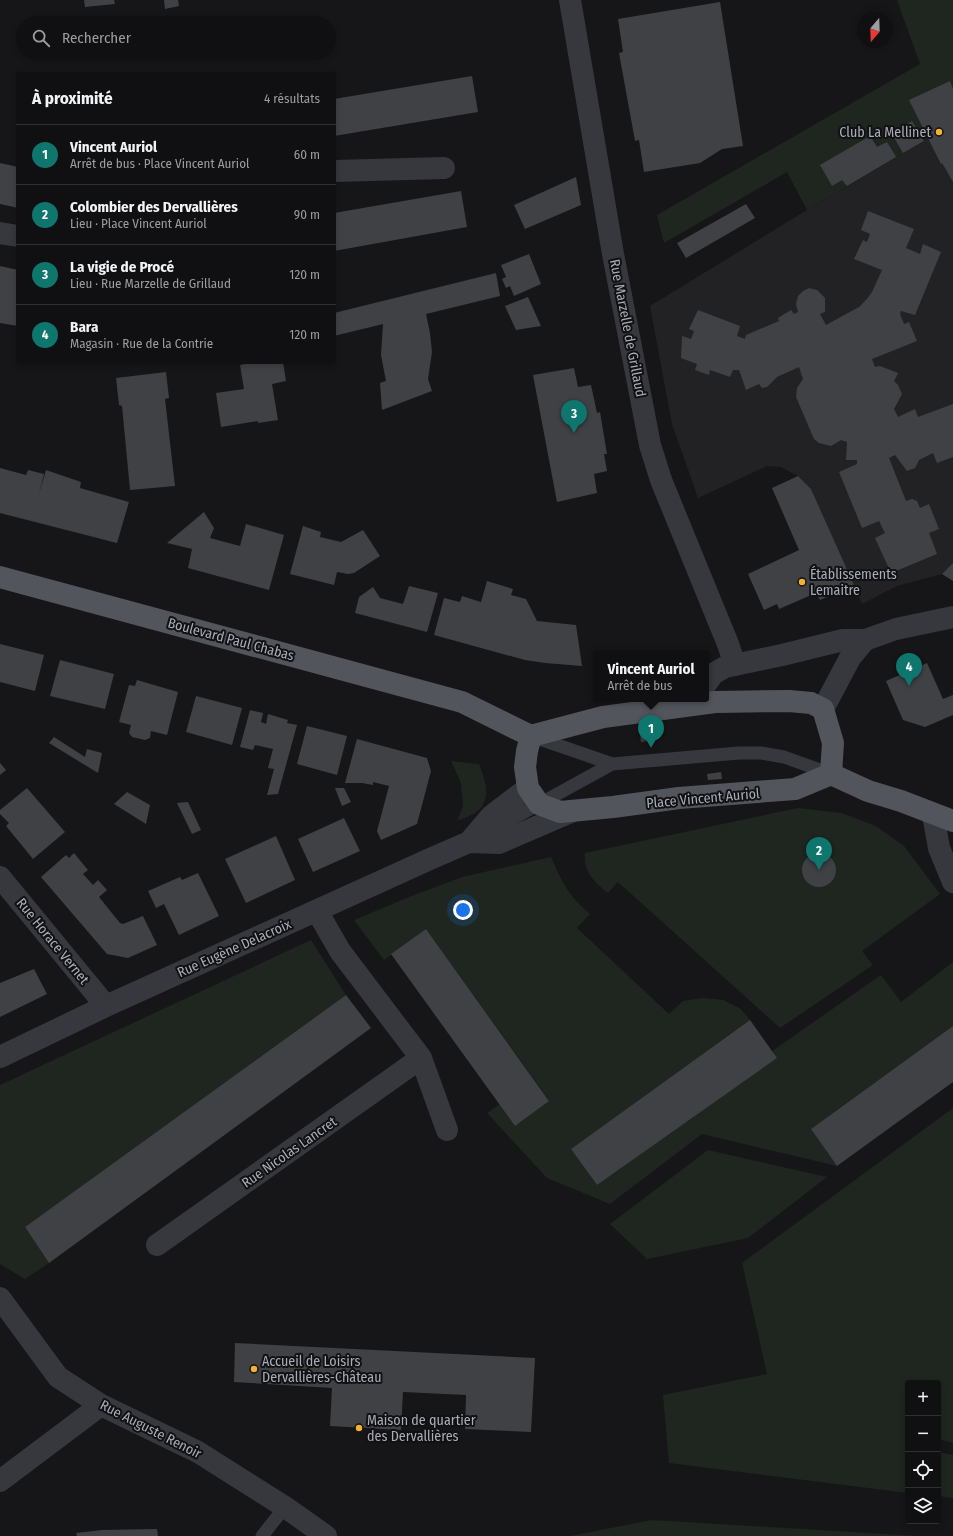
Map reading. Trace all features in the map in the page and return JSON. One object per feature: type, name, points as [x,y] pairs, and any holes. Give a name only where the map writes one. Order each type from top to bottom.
[{"type":"main road","name":"Boulevard Paul Chabas","points":[[0,577],[462,702],[531,736]]},
{"type":"main road","points":[[534,796],[525,767],[531,736],[603,717],[693,702],[789,701],[811,703],[823,709],[833,743],[831,774],[868,791],[901,801],[943,818]]},
{"type":"main road","name":"Place Vincent Auriol","points":[[534,796],[560,812],[571,812],[679,798],[795,789],[831,774]]},
{"type":"street","name":"Rue Marzelle de Grillaud","points":[[570,0],[613,254],[650,445],[660,480],[731,654]]},
{"type":"street","points":[[336,171],[444,168]]},
{"type":"street","points":[[0,234],[16,236]]},
{"type":"street","points":[[709,680],[713,674],[725,667],[731,654],[782,656],[843,640],[865,640],[896,629],[953,617]]},
{"type":"street","points":[[823,709],[850,658],[865,640]]},
{"type":"street","points":[[469,842],[491,816],[534,796]]},
{"type":"street","name":"Place Vincent Auriol","points":[[469,842],[499,843],[571,812]]},
{"type":"street","points":[[943,818],[939,848],[953,882]]},
{"type":"street","name":"Rue Eugène Delacroix","points":[[0,1057],[106,1006],[469,842]]},
{"type":"street","name":"Rue Horace Vernet","points":[[0,877],[106,1006]]},
{"type":"street","points":[[317,911],[340,951],[422,1058],[447,1130]]},
{"type":"street","name":"Rue Nicolas Lancret","points":[[157,1245],[422,1058]]},
{"type":"street","name":"Rue Auguste Renoir","points":[[0,1298],[58,1377],[101,1405],[198,1452],[285,1507],[326,1536]]},
{"type":"street","points":[[0,1481],[101,1405]]},
{"type":"lane","points":[[531,736],[612,764]]},
{"type":"lane","points":[[534,796],[612,764],[739,752],[784,757],[831,774]]},
{"type":"lane","points":[[262,1536],[285,1507]]},
{"type":"shaded area","points":[[897,0],[953,0],[953,182],[942,163],[941,164],[924,141],[807,210],[787,172],[664,243],[657,215],[920,64]]},
{"type":"shaded area","points":[[924,141],[941,164],[942,163],[953,182],[953,563],[942,574],[897,586],[862,604],[811,489],[798,476],[781,467],[767,466],[698,498],[672,424],[650,306],[807,210]]},
{"type":"shaded area","points":[[451,761],[479,764],[486,787],[485,799],[480,809],[472,815],[457,821],[463,806],[461,783]]},
{"type":"shaded area","points":[[798,808],[841,813],[876,826],[904,846],[940,894],[862,951],[873,965],[780,1028],[618,882],[608,893],[603,889],[590,876],[586,865],[585,853]]},
{"type":"shaded area","points":[[551,857],[559,875],[571,895],[590,914],[577,928],[669,1014],[683,1001],[702,998],[723,1000],[741,1009],[750,1020],[571,1149],[597,1185],[776,1058],[772,1051],[881,975],[901,1002],[953,962],[953,1026],[811,1129],[837,1166],[702,1134],[610,1204],[547,1178],[487,1113],[500,1104],[515,1126],[549,1100],[426,929],[384,960],[354,920],[462,877]]},
{"type":"shaded area","points":[[311,940],[346,995],[25,1227],[49,1263],[25,1279],[0,1264],[0,1085]]},
{"type":"shaded area","points":[[953,1108],[953,1443],[941,1440],[941,1380],[905,1380],[905,1493],[669,1463],[663,1395],[767,1374],[742,1263]]},
{"type":"shaded area","points":[[708,1150],[827,1177],[748,1238],[647,1259],[610,1224]]},
{"type":"shaded area","points":[[941,1453],[953,1455],[953,1498],[941,1496]]},
{"type":"shaded area","points":[[652,1520],[918,1536],[570,1536]]},
{"type":"building","points":[[84,0],[114,0],[115,4],[85,7]]},
{"type":"building","points":[[164,0],[178,0],[179,6],[165,9]]},
{"type":"building","points":[[720,2],[743,146],[722,149],[700,163],[644,172],[639,140],[635,141],[619,53],[623,52],[618,19]]},
{"type":"building","points":[[472,76],[478,112],[336,136],[336,99]]},
{"type":"building","name":"Club La Mellinet","points":[[950,81],[953,89],[953,182],[942,163],[941,164],[909,100]]},
{"type":"building","points":[[912,121],[924,141],[903,153],[892,134]]},
{"type":"building","points":[[870,136],[877,147],[887,142],[896,157],[847,186],[842,180],[832,186],[820,165]]},
{"type":"building","points":[[0,163],[16,167],[16,208],[0,204]]},
{"type":"building","points":[[576,177],[581,205],[525,229],[514,205]]},
{"type":"building","points":[[461,191],[467,227],[336,251],[336,213]]},
{"type":"building","points":[[746,204],[755,218],[686,258],[677,243]]},
{"type":"building","points":[[868,211],[914,229],[906,248],[920,254],[923,244],[941,252],[915,315],[901,311],[900,314],[904,324],[909,322],[917,341],[872,359],[875,367],[880,366],[898,373],[894,381],[898,385],[902,394],[894,409],[898,417],[915,409],[918,417],[953,404],[953,457],[937,463],[933,453],[919,460],[915,468],[907,471],[895,455],[889,458],[906,501],[912,499],[917,501],[920,508],[929,504],[939,529],[929,533],[937,554],[891,573],[875,538],[885,533],[879,521],[862,528],[839,472],[857,464],[857,460],[846,460],[847,442],[841,440],[831,446],[819,443],[814,439],[796,397],[797,388],[803,379],[799,367],[777,377],[767,387],[762,388],[759,384],[746,390],[739,370],[733,370],[730,377],[710,370],[709,375],[695,370],[697,364],[681,358],[682,336],[691,339],[694,331],[689,329],[698,310],[740,326],[737,336],[745,339],[746,335],[779,321],[778,318],[791,310],[794,314],[798,312],[796,304],[798,296],[809,288],[817,290],[825,298],[825,312],[820,314],[826,325],[859,307],[872,292],[882,270],[854,259],[863,240],[867,242],[870,234],[861,230]]},
{"type":"building","points":[[529,254],[541,284],[514,296],[510,286],[506,288],[502,279],[506,277],[501,265]]},
{"type":"building","points":[[0,266],[16,270],[16,326],[0,323]]},
{"type":"building","points":[[496,273],[500,296],[426,314],[432,352],[428,379],[432,391],[382,410],[380,383],[386,381],[381,355],[383,324],[336,336],[336,313]]},
{"type":"building","points":[[528,297],[541,326],[516,330],[505,306]]},
{"type":"building","points":[[283,364],[286,381],[272,384],[278,420],[258,423],[258,421],[221,427],[216,393],[244,389],[240,365]]},
{"type":"building","points":[[574,368],[578,387],[591,385],[597,413],[600,412],[607,454],[604,454],[607,471],[594,474],[597,493],[557,502],[533,375]]},
{"type":"building","points":[[166,372],[169,398],[165,399],[175,486],[130,490],[122,406],[119,405],[116,378]]},
{"type":"building","points":[[0,468],[26,475],[28,470],[44,474],[39,494],[46,470],[81,482],[80,488],[129,502],[117,543],[0,513]]},
{"type":"building","points":[[798,476],[811,489],[854,585],[820,600],[816,593],[779,609],[777,604],[764,610],[748,574],[799,550],[772,488]]},
{"type":"building","points":[[204,512],[214,528],[210,538],[240,546],[246,524],[284,535],[269,590],[188,568],[192,549],[167,543]]},
{"type":"building","points":[[303,526],[321,532],[320,537],[341,542],[363,530],[380,556],[354,573],[348,574],[337,572],[334,585],[290,574]]},
{"type":"building","points":[[953,563],[953,581],[942,574]]},
{"type":"building","points":[[487,581],[513,589],[511,595],[526,599],[537,621],[576,625],[582,666],[525,660],[434,635],[444,598],[460,602],[462,596],[481,602]]},
{"type":"building","points":[[409,586],[438,593],[427,632],[355,613],[359,597],[373,587],[380,598],[403,604]]},
{"type":"building","points":[[0,644],[44,655],[35,691],[0,682]]},
{"type":"building","points":[[60,660],[114,674],[105,709],[50,696]]},
{"type":"building","points":[[927,663],[943,699],[953,695],[953,715],[925,727],[903,720],[886,681]]},
{"type":"building","points":[[137,680],[178,692],[167,735],[151,731],[150,738],[145,740],[132,737],[129,733],[131,725],[119,722],[129,685],[135,686]]},
{"type":"building","points":[[196,696],[242,708],[232,745],[186,732]]},
{"type":"building","points":[[250,710],[263,713],[261,722],[266,724],[268,714],[288,720],[287,723],[297,725],[278,794],[267,795],[274,769],[268,768],[273,749],[255,745],[253,750],[240,747]]},
{"type":"building","points":[[307,726],[347,736],[337,775],[297,764]]},
{"type":"building","points":[[657,733],[657,740],[641,742],[640,735]]},
{"type":"building","points":[[54,737],[85,757],[87,749],[102,753],[98,773],[49,743]]},
{"type":"building","points":[[357,739],[427,758],[431,771],[417,824],[381,840],[377,831],[389,786],[373,782],[373,785],[362,783],[345,783]]},
{"type":"building","points":[[0,763],[6,770],[0,775]]},
{"type":"building","points":[[721,772],[722,779],[708,780],[707,774]]},
{"type":"building","points":[[27,788],[65,832],[33,859],[6,826],[9,823],[0,814],[0,810]]},
{"type":"building","points":[[335,788],[344,788],[351,802],[342,806]]},
{"type":"building","points":[[127,792],[150,805],[146,824],[114,804]]},
{"type":"building","points":[[188,802],[201,830],[192,834],[177,803]]},
{"type":"building","points":[[344,818],[360,851],[313,872],[298,839]]},
{"type":"building","points":[[276,836],[295,880],[246,903],[225,859]]},
{"type":"building","points":[[74,853],[88,870],[83,874],[93,885],[98,880],[107,890],[99,897],[120,923],[123,924],[143,916],[157,945],[128,958],[107,954],[41,877],[66,855],[69,858]]},
{"type":"building","points":[[816,853],[822,853],[831,858],[835,864],[835,876],[831,882],[822,887],[816,887],[807,882],[802,873],[802,867],[807,858]]},
{"type":"building","points":[[198,873],[219,916],[179,935],[164,904],[156,908],[148,891],[180,877],[182,880]]},
{"type":"building","points":[[426,929],[549,1101],[515,1126],[391,954]]},
{"type":"building","points":[[34,969],[47,994],[0,1017],[0,983]]},
{"type":"building","points":[[346,995],[371,1028],[49,1263],[25,1227]]},
{"type":"building","points":[[750,1020],[777,1058],[597,1185],[571,1149]]},
{"type":"building","points":[[953,1026],[953,1082],[837,1166],[811,1129]]},
{"type":"building","points":[[235,1343],[535,1358],[531,1432],[465,1429],[466,1395],[403,1392],[401,1430],[330,1426],[332,1388],[234,1382]]},
{"type":"building","points":[[157,1529],[158,1536],[77,1536],[76,1533],[102,1530]]},
{"type":"place","name":"Club La Mellinet","points":[[939,132]]},
{"type":"place","name":"La vigie de Procé","points":[[574,433]]},
{"type":"place","name":"Établissements Lemaitre","points":[[802,582]]},
{"type":"place","name":"Bara","points":[[909,686]]},
{"type":"place","name":"Vincent Auriol","points":[[651,748]]},
{"type":"place","name":"Colombier des Dervallières","points":[[819,870]]},
{"type":"place","name":"Accueil de Loisirs Dervallières-Château","points":[[254,1369]]},
{"type":"place","name":"Maison de quartier des Dervallières","points":[[359,1428]]}]
